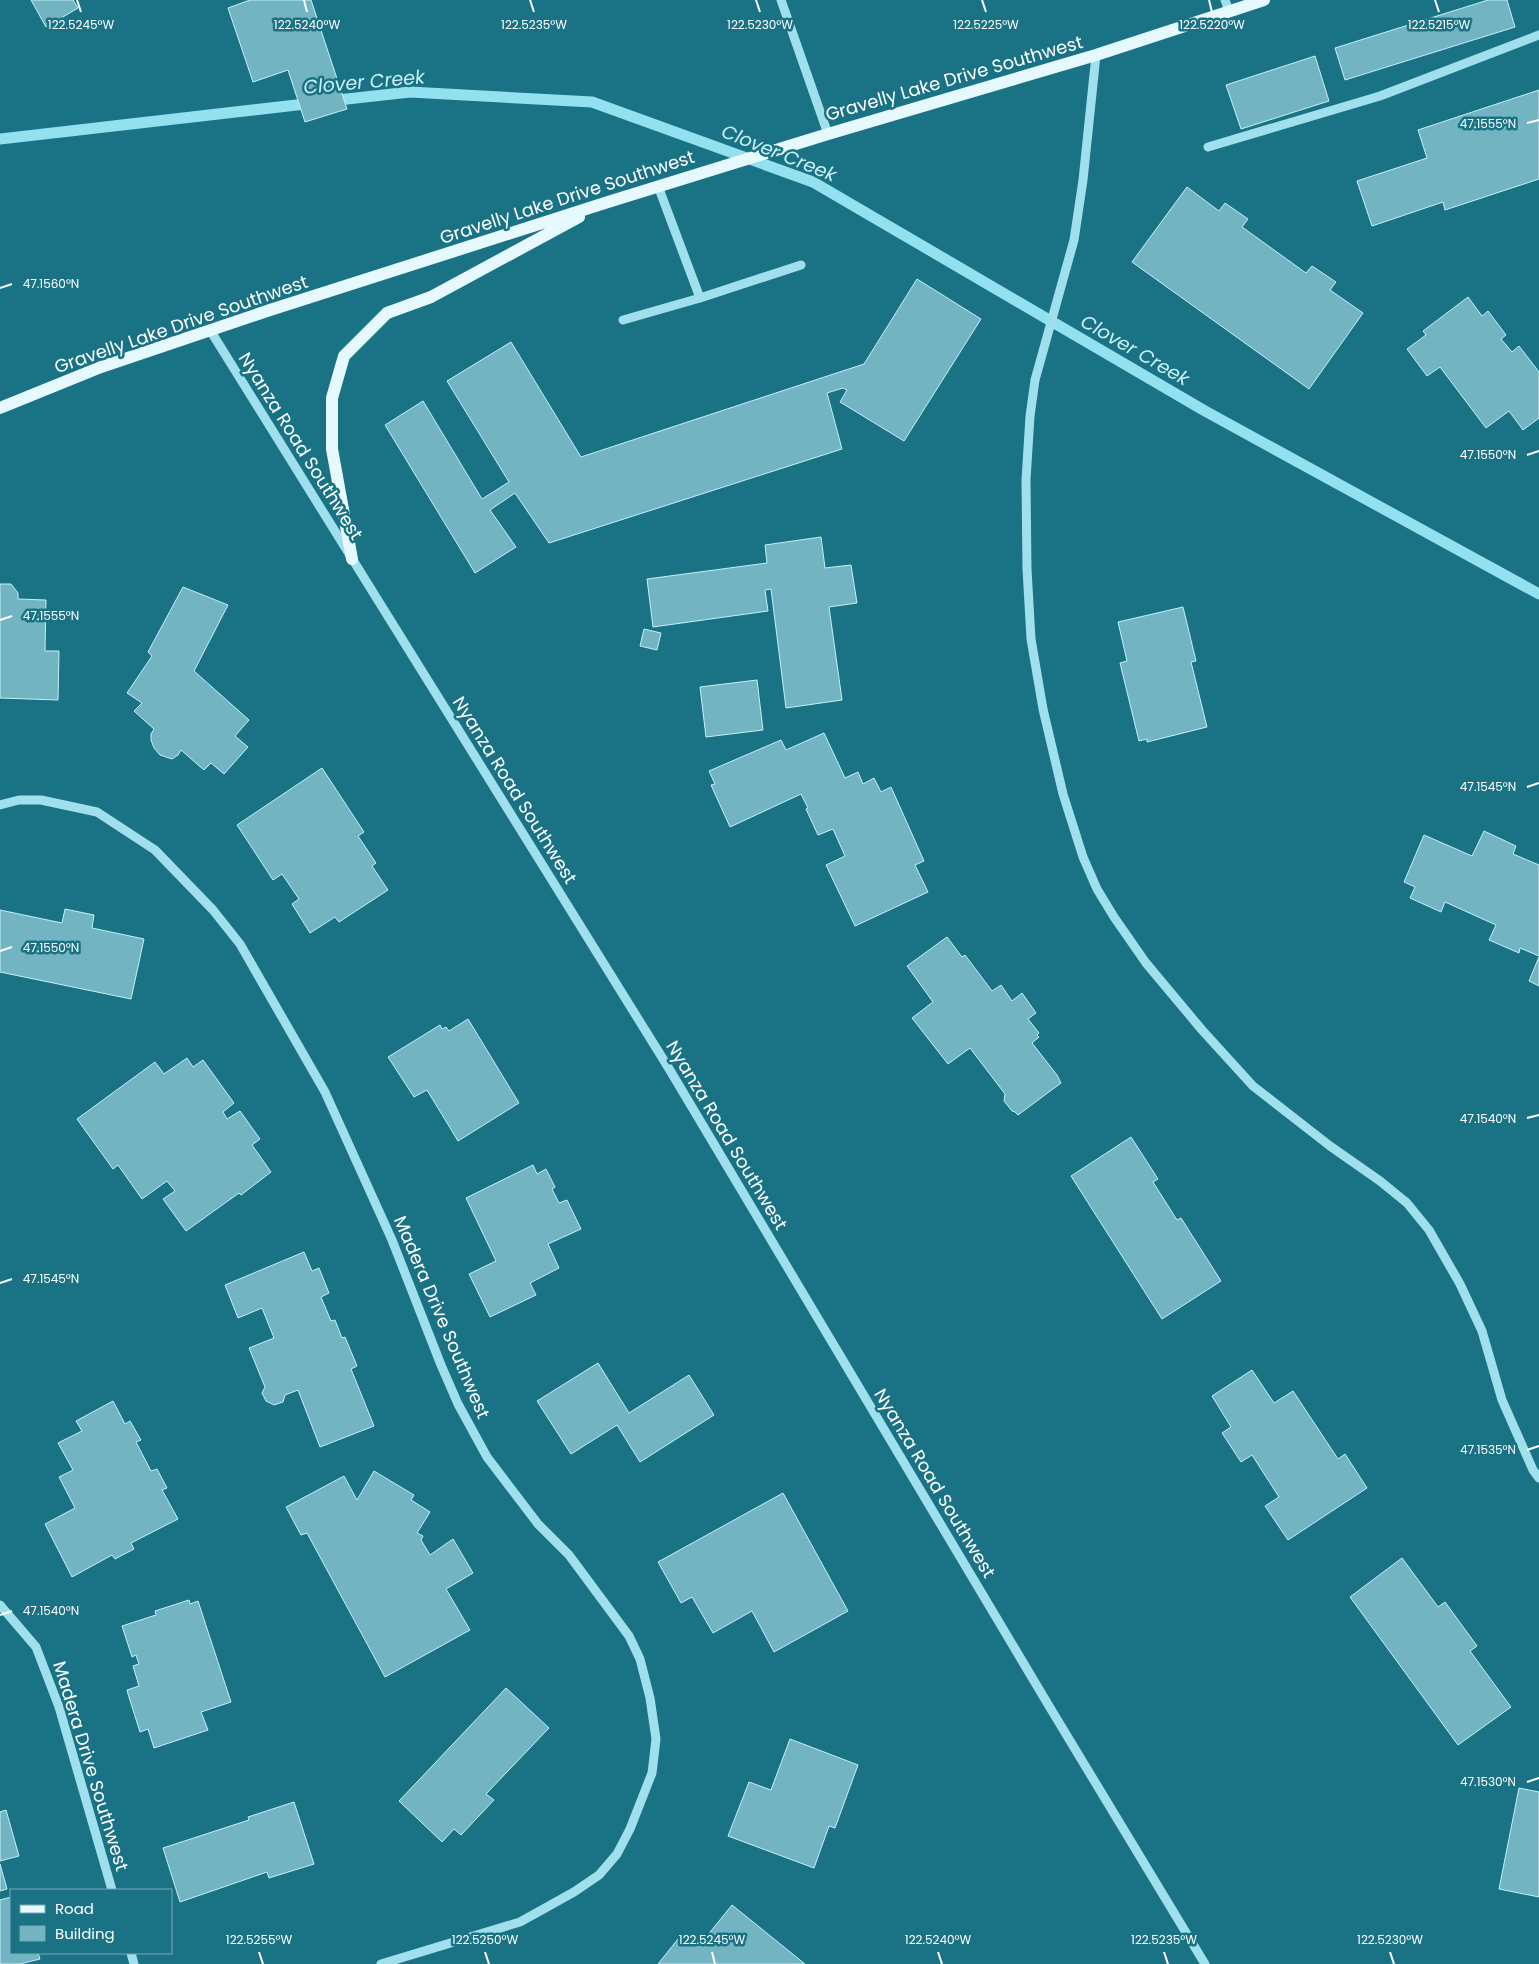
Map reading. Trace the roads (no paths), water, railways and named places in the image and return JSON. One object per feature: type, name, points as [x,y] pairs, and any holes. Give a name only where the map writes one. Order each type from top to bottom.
[{"type":"main road","name":"Gravelly Lake Drive Southwest","points":[[0,408],[101,367],[210,330],[658,186],[1096,54],[1227,6],[1264,0]]},
{"type":"main road","points":[[352,559],[332,449],[332,398],[344,356],[387,313],[431,297],[608,202]]},
{"type":"street","points":[[781,0],[828,134]]},
{"type":"street","points":[[1208,147],[1380,96],[1539,35]]},
{"type":"street","points":[[1096,54],[1074,240],[1035,380],[1030,416],[1026,480],[1027,568],[1031,639],[1043,709],[1064,794],[1083,857],[1097,889],[1146,963],[1202,1030],[1253,1086],[1407,1203],[1429,1230],[1460,1284],[1482,1331],[1502,1400],[1533,1470],[1539,1478]]},
{"type":"street","points":[[658,186],[700,298]]},
{"type":"street","points":[[623,320],[700,298],[801,265]]},
{"type":"street","name":"Nyanza Road Southwest","points":[[210,330],[668,1067],[1205,1964]]},
{"type":"street","name":"Madera Drive Southwest","points":[[0,805],[20,800],[41,800],[97,812],[155,850],[213,910],[240,944],[326,1092],[392,1240],[458,1404],[487,1457],[538,1524],[569,1555],[629,1636],[640,1659],[650,1698],[656,1739],[652,1773],[630,1829],[617,1854],[593,1880],[520,1922],[381,1964]]},
{"type":"street","name":"Madera Drive Southwest","points":[[0,1605],[36,1647],[59,1707],[112,1889]]},
{"type":"waterway","name":"Clover Creek","points":[[329,101],[410,92],[592,102],[813,182],[1205,411],[1539,594]]},
{"type":"waterway","name":"Clover Creek","points":[[0,139],[314,103]]}]
